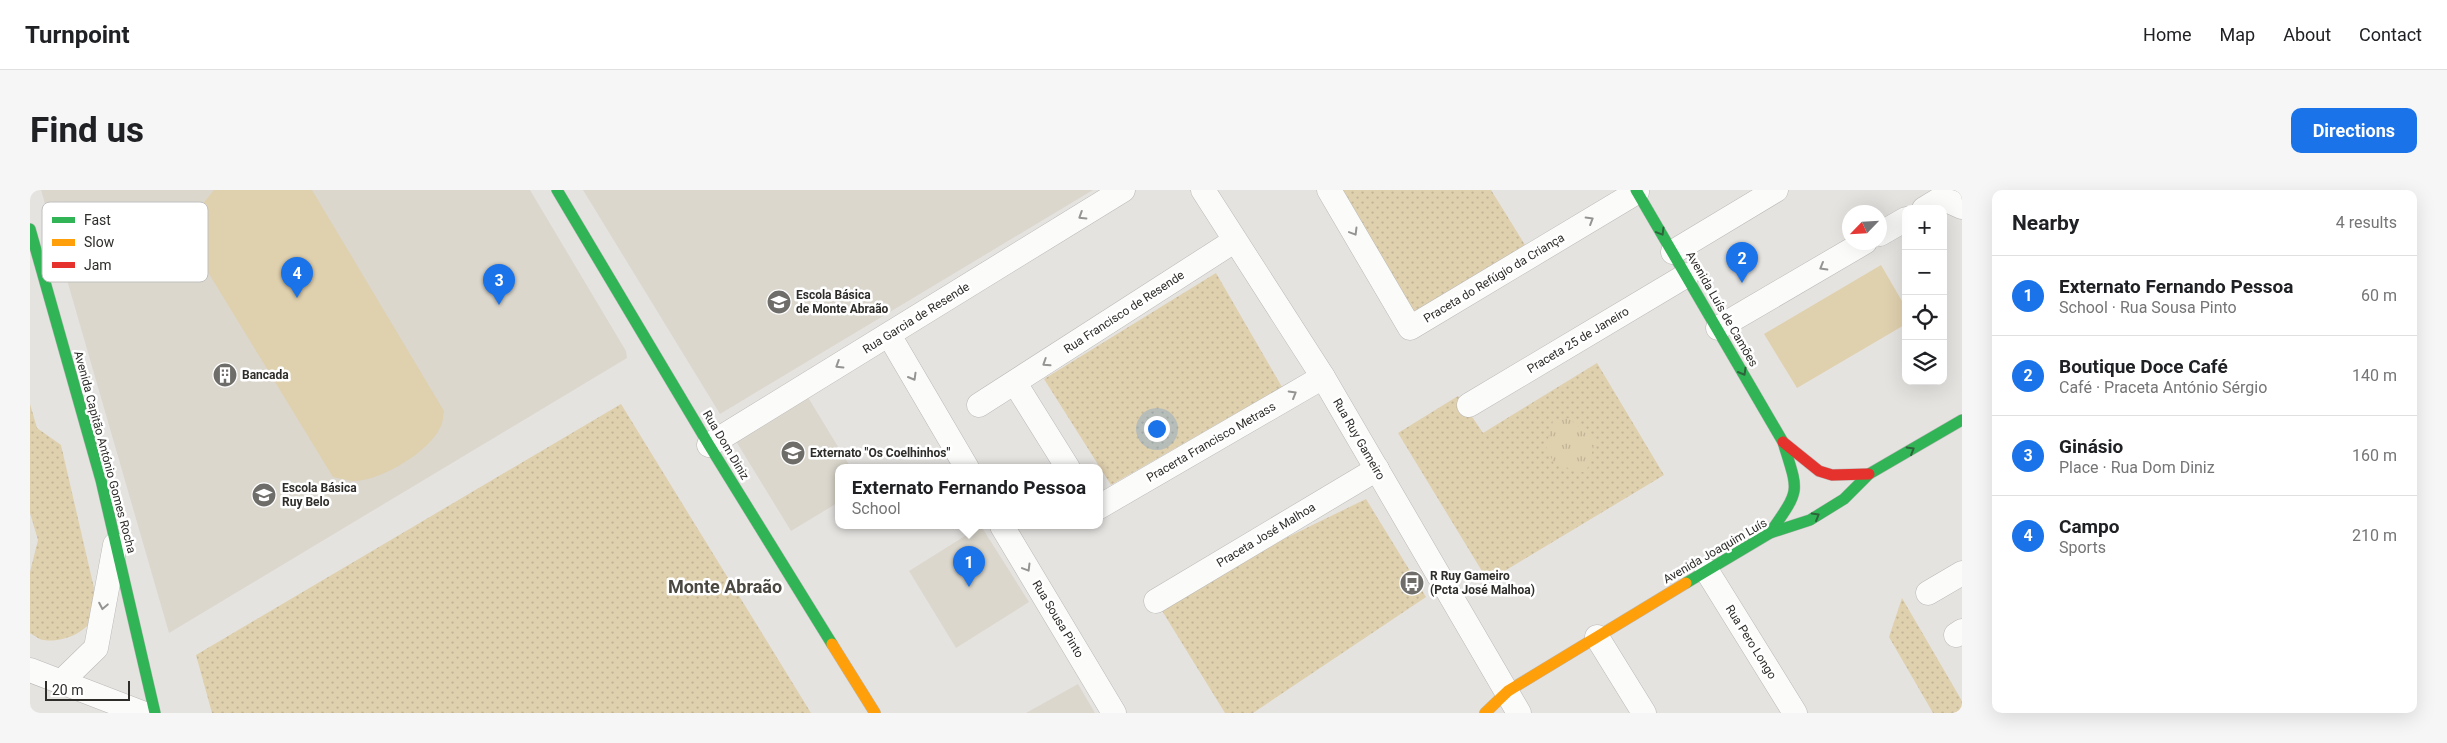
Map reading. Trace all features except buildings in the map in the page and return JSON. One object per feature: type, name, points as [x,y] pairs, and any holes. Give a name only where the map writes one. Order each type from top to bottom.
[{"type":"street","name":"Rua Dom Diniz","points":[[557,190],[709,445],[875,713]]},
{"type":"street","name":"Rua Garcia de Resende","points":[[709,445],[1123,190]]},
{"type":"street","name":"Rua Ruy Gameiro","points":[[1203,190],[1323,377],[1508,691],[1519,713]]},
{"type":"street","name":"Praceta do Refúgio da Criança","points":[[1329,190],[1410,328],[1637,191]]},
{"type":"street","name":"Avenida Luís de Camões","points":[[1637,191],[1783,442],[1796,484],[1794,498],[1770,533]]},
{"type":"street","points":[[1673,252],[1763,193]]},
{"type":"street","points":[[1931,205],[1942,198],[1962,207]]},
{"type":"street","points":[[1887,230],[1902,221]]},
{"type":"street","name":"Avenida Capitão António Gomes Rocha","points":[[30,229],[42,271]]},
{"type":"street","name":"Rua Francisco de Resende","points":[[1015,382],[1234,241]]},
{"type":"street","points":[[1718,328],[1852,250]]},
{"type":"street","name":"Praceta 25 de Janeiro","points":[[1469,405],[1687,275]]},
{"type":"street","name":"Avenida Capitão António Gomes Rocha","points":[[45,282],[101,480],[154,713]]},
{"type":"street","points":[[889,335],[965,464]]},
{"type":"street","name":"Pracerta Francisco Metrass","points":[[1103,505],[1323,377]]},
{"type":"street","points":[[979,405],[1015,382],[1066,464]]},
{"type":"street","name":"Avenida Joaquim Luís","points":[[1485,713],[1508,691],[1770,533],[1810,520],[1844,499],[1870,474],[1962,420]]},
{"type":"street","name":"Avenida Luís de Camões","points":[[1783,442],[1819,471],[1832,474],[1870,474]]},
{"type":"street","name":"Praceta José Malhoa","points":[[1156,601],[1377,469]]},
{"type":"street","name":"Rua Sousa Pinto","points":[[1004,529],[1114,713]]},
{"type":"street","points":[[61,682],[96,648],[116,541]]},
{"type":"street","name":"Rua Pero Longo","points":[[1707,571],[1795,713]]},
{"type":"street","points":[[1928,593],[1962,573]]},
{"type":"street","points":[[1597,637],[1644,713]]},
{"type":"street","points":[[30,670],[142,713]]},
{"type":"shaded area","name":"Escola Básica Ruy Belo","points":[[41,190],[530,190],[626,351],[627,358],[169,633],[68,282],[208,282],[208,202],[44,202]]},
{"type":"shaded area","name":"Escola Básica de Monte Abraão","points":[[583,190],[1093,190],[720,414]]},
{"type":"shaded area","name":"Externato \"Os Coelhinhos\"","points":[[806,394],[849,464],[835,464],[835,504],[791,531],[734,438]]},
{"type":"shaded area","points":[[976,529],[983,529],[1029,602],[956,648],[909,571]]},
{"type":"shaded area","points":[[1078,684],[1095,713],[1026,713]]},
{"type":"green space","points":[[214,190],[312,190],[444,411],[442,424],[426,446],[402,464],[376,476],[352,481],[333,477],[208,272],[208,202],[204,202]]},
{"type":"green space","points":[[1340,190],[1491,190],[1527,248],[1415,316]]},
{"type":"green space","points":[[1881,265],[1902,301],[1902,326],[1797,388],[1764,334]]},
{"type":"green space","points":[[1216,273],[1282,387],[1111,485],[1103,472],[1103,464],[1098,464],[1044,379]]},
{"type":"green space","points":[[1597,363],[1664,475],[1488,581],[1398,433],[1458,396],[1483,433]]},
{"type":"green space","points":[[30,404],[37,428],[61,445],[97,601],[94,616],[86,627],[73,636],[51,641],[42,640],[30,633],[30,572],[38,540],[30,513]]},
{"type":"green space","points":[[621,404],[811,713],[212,713],[196,655]]},
{"type":"green space","points":[[1569,418],[1595,442],[1586,473],[1554,464],[1546,446],[1553,421]]},
{"type":"green space","points":[[1366,499],[1426,597],[1253,713],[1225,713],[1156,601]]},
{"type":"green space","points":[[1902,598],[1962,701],[1962,713],[1933,713],[1889,637]]},
{"type":"traffic: fast","points":[[557,190],[709,445],[832,644]]},
{"type":"traffic: fast","points":[[1636,190],[1783,442],[1792,472],[1794,490],[1787,507],[1770,533]]},
{"type":"traffic: fast","points":[[30,229],[42,271]]},
{"type":"traffic: fast","points":[[45,282],[101,480],[155,713]]},
{"type":"traffic: fast","points":[[1686,583],[1770,533],[1810,520],[1844,499],[1869,474],[1962,420]]},
{"type":"traffic: slow","points":[[1485,713],[1508,691],[1686,583]]},
{"type":"traffic: slow","points":[[832,644],[875,713]]},
{"type":"traffic: jam","points":[[1783,442],[1819,471],[1832,475],[1869,474]]},
{"type":"place","name":"Boutique Doce Café","points":[[1742,283]]},
{"type":"place","name":"Campo","points":[[297,298]]},
{"type":"place","name":"Escola Básica de Monte Abraão","points":[[779,302]]},
{"type":"place","name":"Ginásio","points":[[499,305]]},
{"type":"place","name":"Bancada","points":[[225,375]]},
{"type":"place","name":"Externato \"Os Coelhinhos\"","points":[[793,453]]},
{"type":"place","name":"Escola Básica Ruy Belo","points":[[264,495]]},
{"type":"place","name":"R Ruy Gameiro (Pcta José Malhoa)","points":[[1412,583]]},
{"type":"place","name":"Externato Fernando Pessoa","points":[[969,587]]},
{"type":"district","name":"Monte Abraão","points":[[725,586]]}]
